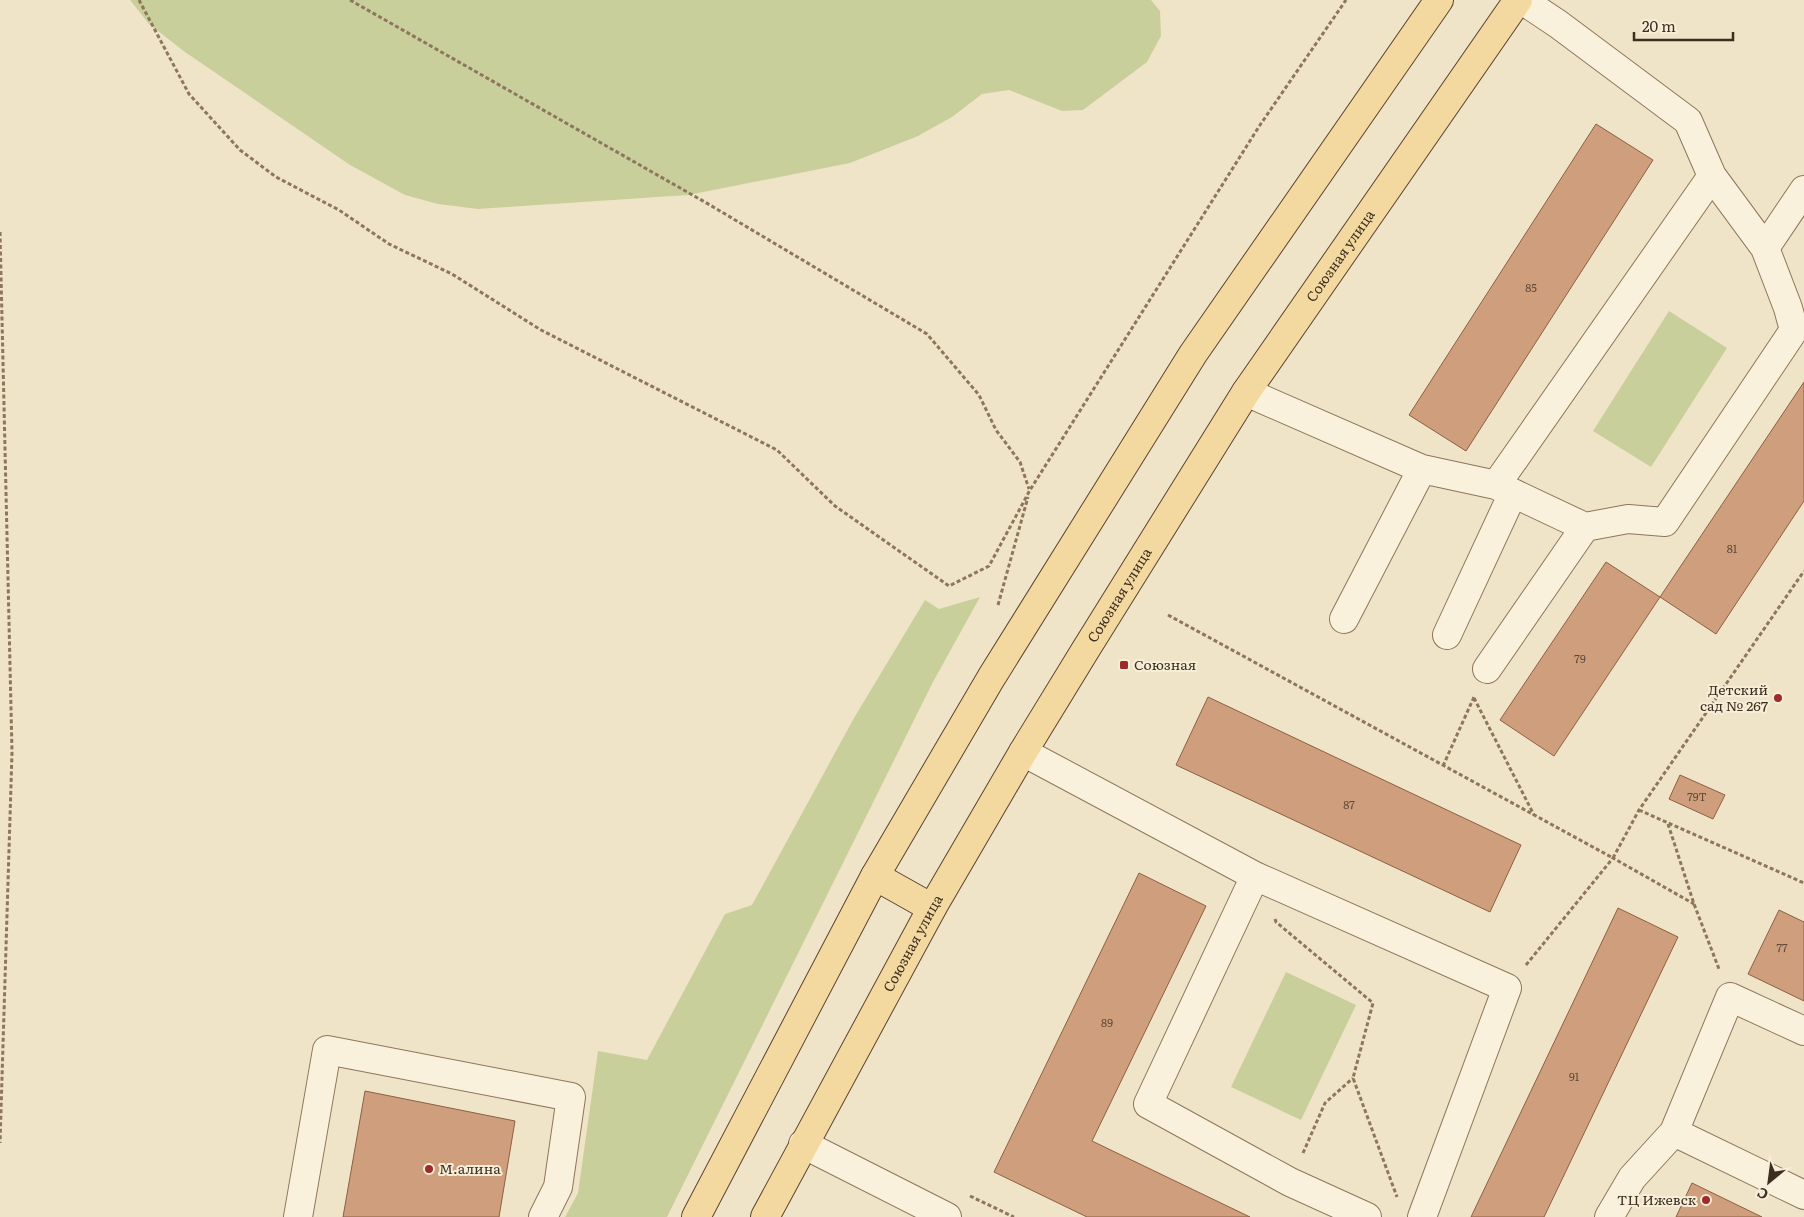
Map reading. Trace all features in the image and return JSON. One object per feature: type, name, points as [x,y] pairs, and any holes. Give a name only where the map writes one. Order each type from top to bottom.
[{"type":"main road","points":[[696,1217],[875,876],[991,678],[1193,354],[1439,0]]},
{"type":"main road","name":"Союзная улица","points":[[765,1217],[932,908],[1022,752],[1246,392],[1518,0]]},
{"type":"main road","points":[[875,876],[932,908]]},
{"type":"street","points":[[1246,392],[1422,469],[1504,489],[1584,526],[1628,519],[1666,522],[1794,330],[1788,308],[1765,248],[1712,176],[1688,121],[1558,24],[1522,0]]},
{"type":"street","points":[[1447,636],[1504,489],[1712,176]]},
{"type":"street","points":[[1765,248],[1804,190]]},
{"type":"street","points":[[1344,619],[1422,469]]},
{"type":"street","points":[[1487,669],[1584,526]]},
{"type":"street","points":[[1022,752],[1255,876],[1507,988],[1422,1217]]},
{"type":"street","points":[[1255,876],[1148,1104],[1290,1182],[1367,1217]]},
{"type":"street","points":[[1609,1217],[1632,1178],[1674,1132],[1730,997],[1804,1031]]},
{"type":"street","points":[[298,1217],[327,1050],[571,1097],[558,1187],[543,1217]]},
{"type":"street","points":[[1674,1132],[1804,1195]]},
{"type":"street","points":[[803,1144],[947,1217]]},
{"type":"path","points":[[139,0],[189,94],[240,150],[276,177],[339,210],[388,244],[452,274],[541,330],[777,450],[835,506],[949,586],[989,566],[1030,490],[1260,125],[1346,0]]},
{"type":"path","points":[[350,0],[710,205],[927,334],[979,395],[996,430],[1020,462],[1030,490],[998,607]]},
{"type":"path","points":[[0,232],[12,752],[0,1144]]},
{"type":"path","points":[[1507,988],[1612,858],[1640,810],[1804,571]]},
{"type":"path","points":[[1168,615],[1694,904]]},
{"type":"path","points":[[1443,766],[1487,669]]},
{"type":"path","points":[[1474,698],[1534,815]]},
{"type":"path","points":[[1640,810],[1804,883]]},
{"type":"path","points":[[1668,824],[1694,904],[1730,997]]},
{"type":"path","points":[[1255,876],[1276,922],[1373,1003],[1353,1078],[1324,1103],[1290,1182]]},
{"type":"path","points":[[1353,1078],[1399,1202]]},
{"type":"green space","points":[[130,0],[1151,0],[1160,11],[1161,36],[1147,62],[1083,110],[1062,111],[1009,90],[982,94],[952,117],[918,136],[850,163],[688,195],[478,209],[438,204],[405,195],[350,165],[185,52],[149,24]]},
{"type":"green space","points":[[1669,311],[1727,348],[1651,467],[1593,431]]},
{"type":"green space","points":[[980,597],[933,682],[667,1217],[565,1217],[578,1193],[598,1051],[647,1060],[725,914],[752,905],[854,718],[925,600],[939,609]]},
{"type":"green space","points":[[1286,972],[1356,1005],[1301,1120],[1231,1087]]},
{"type":"building","points":[[1596,124],[1653,160],[1466,451],[1409,415]]},
{"type":"building","points":[[1804,382],[1804,501],[1716,634],[1660,597]]},
{"type":"building","points":[[1606,562],[1660,597],[1554,756],[1500,720]]},
{"type":"building","points":[[1208,697],[1521,845],[1490,912],[1176,765]]},
{"type":"building","points":[[1680,775],[1725,795],[1713,819],[1669,799]]},
{"type":"building","points":[[1139,873],[1206,906],[1092,1141],[1250,1217],[1087,1217],[994,1172]]},
{"type":"building","points":[[1618,908],[1678,937],[1544,1217],[1471,1217]]},
{"type":"building","points":[[1779,910],[1804,922],[1804,1001],[1748,974]]},
{"type":"building","name":"М.алина","points":[[365,1091],[515,1121],[499,1217],[343,1217]]},
{"type":"building","name":"ТЦ Ижевск","points":[[1692,1183],[1762,1217],[1676,1217]]},
{"type":"place","name":"Союзная","points":[[1124,665]]},
{"type":"place","name":"Детский сад № 267","points":[[1778,698]]},
{"type":"place","name":"М.алина","points":[[429,1169]]},
{"type":"place","name":"ТЦ Ижевск","points":[[1706,1200]]}]
